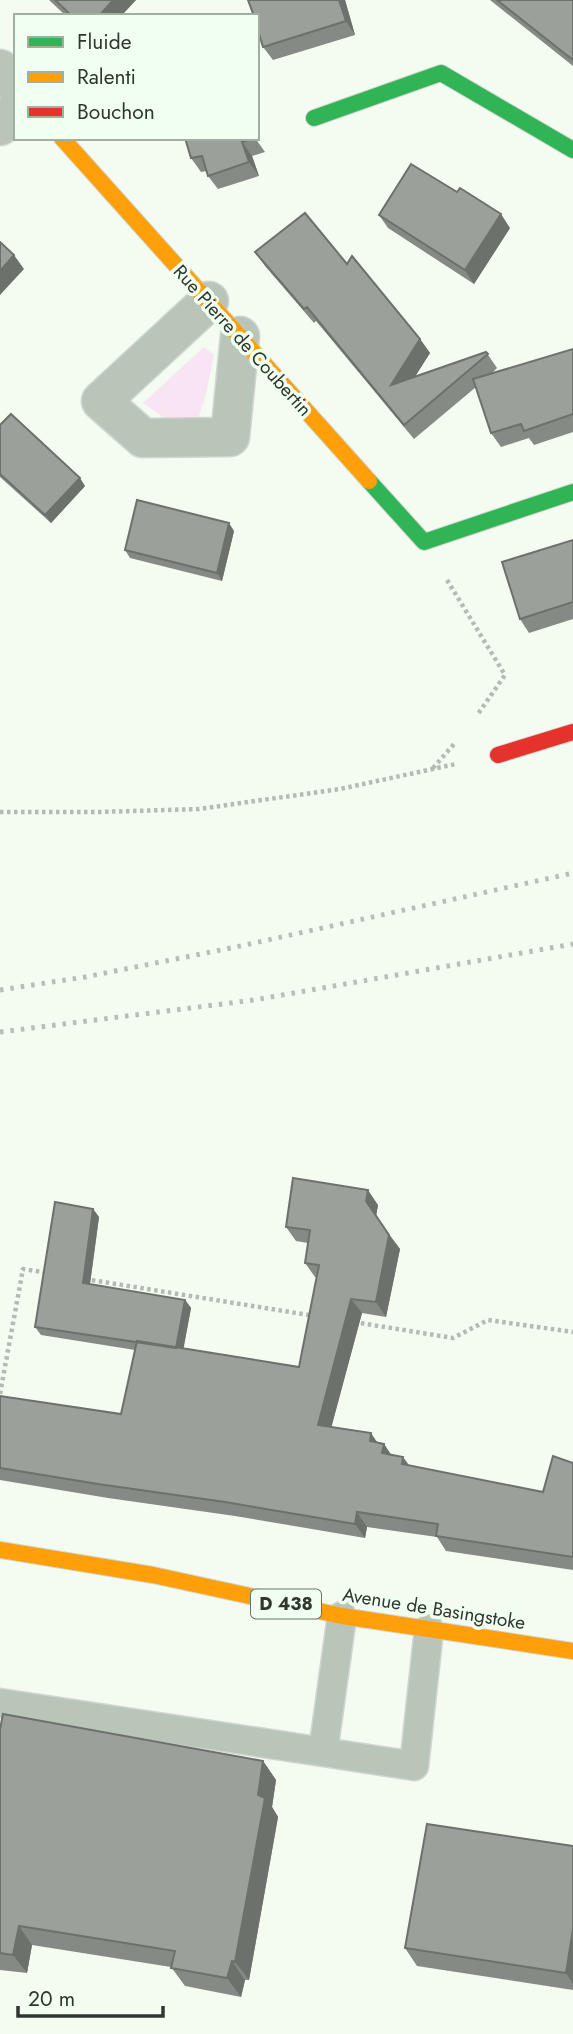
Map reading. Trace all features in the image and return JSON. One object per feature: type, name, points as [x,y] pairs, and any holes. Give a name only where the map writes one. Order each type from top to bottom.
[{"type":"street","points":[[0,69],[14,84]]},
{"type":"street","points":[[314,118],[441,73],[573,150]]},
{"type":"street","points":[[0,126],[14,112]]},
{"type":"street","name":"Rue Pierre de Coubertin","points":[[64,140],[424,542]]},
{"type":"street","points":[[209,301],[101,401],[143,438],[230,437],[240,336]]},
{"type":"street","points":[[424,542],[573,492]]},
{"type":"street","points":[[498,754],[573,732]]},
{"type":"street","name":"Avenue de Basingstoke","points":[[0,1550],[153,1575],[342,1616],[573,1651]]},
{"type":"lane","points":[[323,1752],[342,1616]]},
{"type":"lane","points":[[0,1703],[414,1766],[429,1629]]},
{"type":"path","points":[[424,542],[505,675],[471,723]]},
{"type":"path","points":[[433,769],[456,741]]},
{"type":"path","points":[[0,812],[199,809],[340,789],[498,754]]},
{"type":"path","points":[[0,1394],[23,1269],[50,1273]]},
{"type":"path","points":[[76,1278],[318,1317]]},
{"type":"path","points":[[345,1321],[453,1338],[488,1320],[573,1332]]},
{"type":"shaded area","points":[[204,347],[214,355],[205,398],[192,437],[143,403]]},
{"type":"building","points":[[55,0],[113,0],[101,14],[70,14]]},
{"type":"building","points":[[248,0],[339,0],[346,21],[263,47],[259,34],[259,14],[253,14]]},
{"type":"building","points":[[497,0],[573,0],[573,60]]},
{"type":"building","points":[[186,140],[248,140],[242,142],[249,162],[208,176],[202,156],[191,158]]},
{"type":"building","points":[[411,164],[457,192],[460,188],[501,214],[465,270],[379,215]]},
{"type":"building","points":[[305,213],[347,264],[352,256],[420,339],[391,385],[486,352],[488,354],[404,425],[307,307],[304,309],[255,252]]},
{"type":"building","points":[[0,242],[14,255],[0,271]]},
{"type":"building","points":[[573,349],[573,414],[524,431],[521,424],[491,433],[473,379]]},
{"type":"building","points":[[11,414],[80,478],[45,515],[0,474],[0,425]]},
{"type":"building","points":[[137,500],[229,523],[217,573],[125,550]]},
{"type":"building","points":[[573,540],[573,602],[520,619],[502,562]]},
{"type":"building","points":[[293,1178],[368,1190],[366,1201],[389,1235],[376,1302],[351,1299],[318,1425],[371,1433],[370,1441],[384,1444],[382,1453],[403,1457],[402,1464],[543,1492],[553,1456],[573,1463],[573,1557],[436,1536],[438,1524],[357,1512],[355,1524],[0,1468],[0,1396],[121,1414],[137,1341],[299,1367],[319,1265],[305,1263],[310,1230],[286,1227]]},
{"type":"building","points":[[55,1202],[93,1209],[83,1283],[185,1300],[176,1348],[35,1327]]},
{"type":"building","points":[[3,1714],[263,1761],[258,1795],[265,1798],[235,1962],[232,1961],[227,1978],[171,1968],[175,1951],[19,1926],[13,1955],[0,1953],[0,1729]]},
{"type":"building","points":[[427,1824],[573,1846],[573,1929],[566,1973],[405,1948]]},
{"type":"railway","points":[[0,990],[85,977],[231,948],[573,873]]},
{"type":"railway","points":[[0,1032],[254,1000],[573,944]]},
{"type":"traffic: fast","points":[[314,118],[441,73],[573,150]]},
{"type":"traffic: fast","points":[[369,481],[424,542],[573,492]]},
{"type":"traffic: slow","points":[[64,140],[369,481]]},
{"type":"traffic: slow","points":[[0,1550],[153,1575],[342,1616],[573,1651]]},
{"type":"traffic: jam","points":[[498,755],[573,732]]}]
